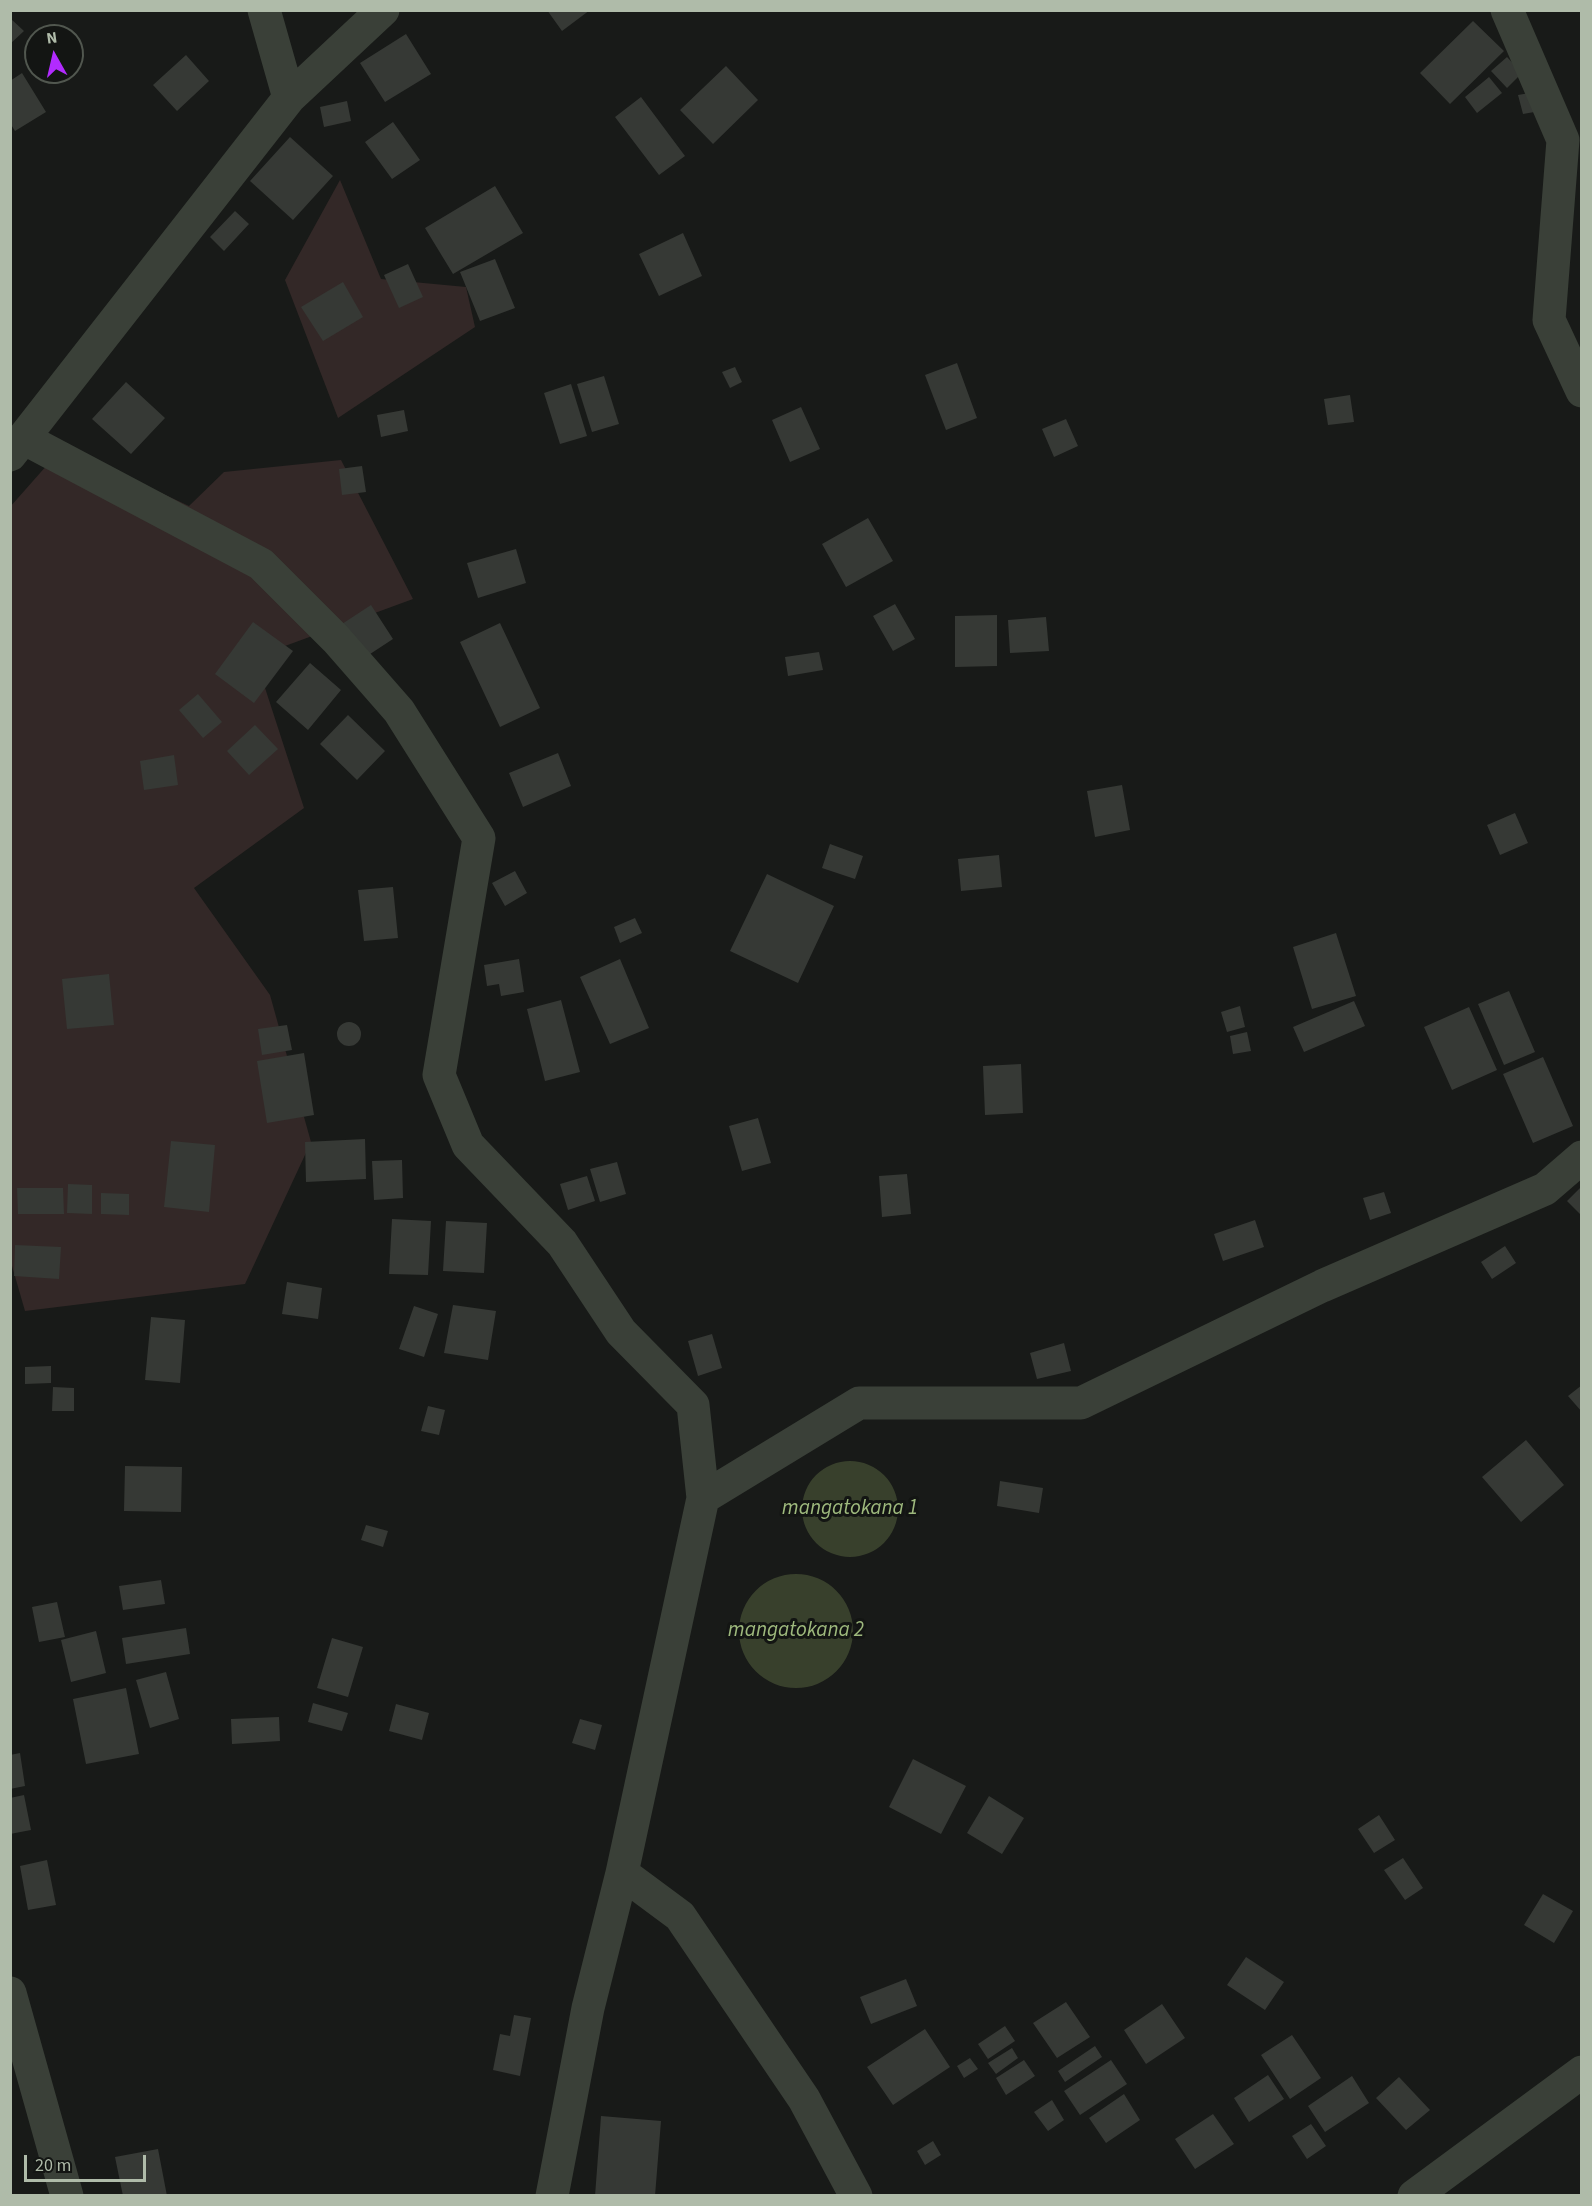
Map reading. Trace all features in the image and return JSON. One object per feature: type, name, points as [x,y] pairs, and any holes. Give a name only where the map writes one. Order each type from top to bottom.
[{"type":"street","points":[[264,10],[289,98]]},
{"type":"street","points":[[383,10],[289,98],[18,447],[261,564],[336,639],[399,711],[479,838],[440,1075],[468,1145],[561,1243],[621,1332],[693,1406],[703,1498],[622,1873],[588,2008],[552,2196]]},
{"type":"street","points":[[1507,10],[1563,140],[1548,320],[1581,391]]},
{"type":"street","points":[[703,1498],[859,1402],[1081,1403],[1322,1286],[1545,1189],[1581,1157]]},
{"type":"street","points":[[622,1873],[680,1916],[804,2099],[856,2196]]},
{"type":"street","points":[[10,1993],[67,2196]]},
{"type":"street","points":[[1414,2196],[1581,2072]]},
{"type":"shaded area","points":[[340,180],[381,279],[466,287],[475,327],[338,418],[285,280]]},
{"type":"shaded area","points":[[63,447],[189,506],[224,472],[341,460],[413,599],[255,657],[304,808],[194,888],[270,995],[311,1142],[245,1284],[25,1311],[10,1259],[10,507]]},
{"type":"water","name":"mangatokana 1","points":[[850,1461],[869,1464],[884,1475],[895,1490],[898,1509],[895,1528],[884,1543],[869,1554],[850,1557],[831,1554],[816,1543],[805,1528],[802,1509],[805,1490],[816,1475],[831,1464]]},
{"type":"water","name":"mangatokana 2","points":[[796,1574],[818,1578],[828,1583],[844,1599],[849,1609],[853,1631],[849,1653],[844,1663],[828,1679],[818,1684],[796,1688],[774,1684],[764,1679],[748,1663],[743,1653],[739,1631],[743,1609],[748,1599],[764,1583],[774,1578]]},
{"type":"building","points":[[547,10],[590,10],[562,31]]},
{"type":"building","points":[[10,18],[24,31],[10,44]]},
{"type":"building","points":[[1473,21],[1504,51],[1450,104],[1420,73]]},
{"type":"building","points":[[406,34],[431,74],[385,102],[360,63]]},
{"type":"building","points":[[186,55],[209,81],[177,111],[153,85]]},
{"type":"building","points":[[1507,57],[1522,73],[1507,88],[1491,71]]},
{"type":"building","points":[[726,66],[758,100],[713,144],[680,110]]},
{"type":"building","points":[[22,73],[24,84],[29,84],[46,112],[15,131],[10,123],[10,81]]},
{"type":"building","points":[[1489,77],[1502,93],[1477,113],[1465,97]]},
{"type":"building","points":[[1535,92],[1540,111],[1523,114],[1518,95]]},
{"type":"building","points":[[641,97],[685,156],[659,175],[615,117]]},
{"type":"building","points":[[347,101],[351,121],[324,127],[320,107]]},
{"type":"building","points":[[393,122],[420,160],[392,179],[365,142]]},
{"type":"building","points":[[290,137],[333,176],[293,220],[250,181]]},
{"type":"building","points":[[495,186],[523,233],[453,274],[425,228]]},
{"type":"building","points":[[235,211],[249,224],[224,251],[210,237]]},
{"type":"building","points":[[683,233],[702,276],[659,296],[639,254]]},
{"type":"building","points":[[495,259],[515,308],[480,321],[460,272]]},
{"type":"building","points":[[408,264],[423,297],[399,308],[384,275]]},
{"type":"building","points":[[343,282],[363,317],[323,341],[301,307]]},
{"type":"building","points":[[957,363],[977,418],[946,430],[925,375]]},
{"type":"building","points":[[735,367],[742,382],[730,388],[722,372]]},
{"type":"building","points":[[604,376],[619,424],[592,432],[577,384]]},
{"type":"building","points":[[126,382],[165,418],[131,454],[92,419]]},
{"type":"building","points":[[571,384],[587,436],[560,444],[544,393]]},
{"type":"building","points":[[1350,395],[1354,422],[1328,425],[1324,399]]},
{"type":"building","points":[[801,407],[820,449],[790,462],[772,420]]},
{"type":"building","points":[[404,410],[408,431],[381,437],[377,415]]},
{"type":"building","points":[[1066,419],[1078,446],[1054,457],[1042,429]]},
{"type":"building","points":[[362,466],[366,492],[342,495],[339,469]]},
{"type":"building","points":[[868,518],[893,561],[846,587],[822,544]]},
{"type":"building","points":[[516,549],[526,583],[478,598],[467,563]]},
{"type":"building","points":[[895,604],[915,639],[893,651],[873,616]]},
{"type":"building","points":[[371,605],[393,639],[364,658],[342,624]]},
{"type":"building","points":[[997,615],[997,666],[955,667],[955,616]]},
{"type":"building","points":[[1046,617],[1049,651],[1010,653],[1008,620]]},
{"type":"building","points":[[253,622],[293,651],[254,703],[215,674]]},
{"type":"building","points":[[500,623],[540,708],[500,727],[460,642]]},
{"type":"building","points":[[819,652],[823,670],[788,676],[785,657]]},
{"type":"building","points":[[310,663],[341,690],[308,730],[276,702]]},
{"type":"building","points":[[198,694],[222,722],[203,738],[179,710]]},
{"type":"building","points":[[348,715],[385,751],[357,780],[320,744]]},
{"type":"building","points":[[255,725],[278,749],[249,775],[227,751]]},
{"type":"building","points":[[558,753],[571,786],[523,807],[509,773]]},
{"type":"building","points":[[174,755],[178,785],[144,790],[140,761]]},
{"type":"building","points":[[1122,785],[1130,830],[1095,837],[1087,791]]},
{"type":"building","points":[[1515,813],[1528,843],[1500,855],[1487,825]]},
{"type":"building","points":[[830,844],[863,856],[855,879],[822,868]]},
{"type":"building","points":[[999,855],[1002,887],[961,891],[958,859]]},
{"type":"building","points":[[515,871],[527,893],[505,906],[492,883]]},
{"type":"building","points":[[767,874],[834,906],[798,983],[730,951]]},
{"type":"building","points":[[393,887],[398,938],[364,941],[358,890]]},
{"type":"building","points":[[635,918],[642,933],[620,943],[614,927]]},
{"type":"building","points":[[1336,933],[1356,996],[1312,1009],[1293,947]]},
{"type":"building","points":[[519,959],[524,992],[501,996],[499,984],[487,986],[484,965]]},
{"type":"building","points":[[620,959],[649,1028],[610,1044],[580,977]]},
{"type":"building","points":[[109,974],[114,1025],[67,1029],[62,979]]},
{"type":"building","points":[[1509,991],[1535,1052],[1504,1065],[1478,1004]]},
{"type":"building","points":[[561,1000],[580,1072],[545,1081],[527,1009]]},
{"type":"building","points":[[1354,1001],[1365,1026],[1304,1052],[1293,1027]]},
{"type":"building","points":[[1240,1006],[1245,1027],[1227,1032],[1221,1012]]},
{"type":"building","points":[[1469,1007],[1497,1070],[1452,1090],[1424,1027]]},
{"type":"building","points":[[349,1022],[358,1025],[361,1034],[358,1043],[349,1046],[340,1043],[337,1034],[340,1025]]},
{"type":"building","points":[[287,1025],[292,1050],[262,1055],[258,1029]]},
{"type":"building","points":[[1247,1032],[1251,1051],[1233,1054],[1230,1036]]},
{"type":"building","points":[[304,1053],[314,1115],[267,1123],[257,1061]]},
{"type":"building","points":[[1543,1057],[1573,1126],[1533,1143],[1503,1074]]},
{"type":"building","points":[[1021,1064],[1023,1113],[985,1115],[983,1066]]},
{"type":"building","points":[[758,1118],[771,1163],[742,1171],[729,1126]]},
{"type":"building","points":[[365,1139],[366,1179],[306,1182],[305,1142]]},
{"type":"building","points":[[171,1141],[215,1145],[209,1212],[164,1207]]},
{"type":"building","points":[[402,1160],[403,1198],[374,1200],[372,1161]]},
{"type":"building","points":[[617,1162],[626,1194],[600,1202],[590,1169]]},
{"type":"building","points":[[907,1174],[911,1214],[882,1217],[879,1176]]},
{"type":"building","points":[[587,1176],[595,1201],[568,1210],[560,1184]]},
{"type":"building","points":[[68,1184],[92,1185],[92,1214],[67,1213]]},
{"type":"building","points":[[1582,1186],[1582,1216],[1567,1201]]},
{"type":"building","points":[[17,1188],[63,1188],[64,1214],[18,1214]]},
{"type":"building","points":[[1384,1192],[1391,1213],[1370,1220],[1363,1198]]},
{"type":"building","points":[[101,1193],[129,1194],[129,1215],[101,1214]]},
{"type":"building","points":[[392,1219],[431,1221],[428,1275],[389,1274]]},
{"type":"building","points":[[1255,1220],[1264,1247],[1223,1261],[1214,1234]]},
{"type":"building","points":[[446,1221],[487,1223],[484,1273],[443,1271]]},
{"type":"building","points":[[15,1245],[61,1247],[59,1279],[14,1276]]},
{"type":"building","points":[[1505,1246],[1516,1263],[1492,1279],[1481,1262]]},
{"type":"building","points":[[287,1282],[322,1288],[318,1319],[282,1314]]},
{"type":"building","points":[[453,1305],[496,1311],[488,1360],[444,1353]]},
{"type":"building","points":[[414,1306],[438,1314],[424,1357],[399,1349]]},
{"type":"building","points":[[151,1317],[185,1320],[180,1383],[145,1380]]},
{"type":"building","points":[[712,1334],[722,1368],[698,1376],[688,1341]]},
{"type":"building","points":[[1064,1343],[1071,1371],[1037,1379],[1030,1353]]},
{"type":"building","points":[[51,1366],[51,1383],[25,1384],[25,1367]]},
{"type":"building","points":[[1582,1385],[1582,1412],[1568,1396]]},
{"type":"building","points":[[53,1387],[74,1388],[74,1411],[52,1411]]},
{"type":"building","points":[[428,1406],[445,1410],[439,1435],[421,1431]]},
{"type":"building","points":[[1526,1440],[1564,1485],[1521,1522],[1482,1477]]},
{"type":"building","points":[[125,1466],[182,1467],[181,1512],[124,1511]]},
{"type":"building","points":[[1000,1481],[1043,1488],[1039,1513],[997,1506]]},
{"type":"building","points":[[366,1525],[388,1531],[383,1547],[361,1540]]},
{"type":"building","points":[[161,1580],[165,1604],[123,1610],[119,1586]]},
{"type":"building","points":[[57,1602],[65,1637],[39,1642],[32,1607]]},
{"type":"building","points":[[186,1628],[190,1654],[126,1664],[122,1638]]},
{"type":"building","points":[[96,1631],[106,1673],[71,1682],[61,1640]]},
{"type":"building","points":[[332,1638],[363,1647],[348,1697],[317,1688]]},
{"type":"building","points":[[166,1672],[179,1719],[150,1728],[136,1680]]},
{"type":"building","points":[[126,1688],[139,1754],[86,1764],[73,1699]]},
{"type":"building","points":[[313,1703],[348,1713],[342,1731],[308,1722]]},
{"type":"building","points":[[396,1704],[429,1713],[422,1740],[389,1731]]},
{"type":"building","points":[[279,1717],[280,1741],[232,1744],[231,1719]]},
{"type":"building","points":[[580,1719],[602,1725],[595,1750],[572,1743]]},
{"type":"building","points":[[20,1753],[25,1786],[10,1789],[10,1755]]},
{"type":"building","points":[[913,1759],[966,1786],[941,1834],[889,1807]]},
{"type":"building","points":[[24,1795],[31,1830],[10,1834],[10,1798]]},
{"type":"building","points":[[989,1796],[1024,1818],[1002,1854],[967,1833]]},
{"type":"building","points":[[1379,1815],[1395,1840],[1374,1853],[1358,1829]]},
{"type":"building","points":[[1403,1858],[1423,1888],[1405,1900],[1384,1870]]},
{"type":"building","points":[[47,1860],[56,1905],[28,1910],[20,1866]]},
{"type":"building","points":[[1543,1894],[1573,1911],[1554,1943],[1524,1925]]},
{"type":"building","points":[[1246,1957],[1284,1982],[1265,2010],[1227,1985]]},
{"type":"building","points":[[906,1979],[917,2006],[871,2024],[860,1997]]},
{"type":"building","points":[[1066,2002],[1090,2037],[1057,2058],[1033,2023]]},
{"type":"building","points":[[1162,2004],[1185,2038],[1146,2064],[1124,2030]]},
{"type":"building","points":[[514,2015],[531,2018],[520,2076],[493,2070],[500,2034],[510,2036]]},
{"type":"building","points":[[1005,2026],[1015,2041],[988,2059],[978,2044]]},
{"type":"building","points":[[925,2029],[950,2067],[893,2105],[867,2067]]},
{"type":"building","points":[[1292,2035],[1321,2078],[1290,2099],[1261,2055]]},
{"type":"building","points":[[1095,2046],[1102,2057],[1065,2082],[1058,2071]]},
{"type":"building","points":[[1012,2048],[1018,2058],[996,2074],[988,2063]]},
{"type":"building","points":[[970,2058],[978,2069],[964,2078],[957,2066]]},
{"type":"building","points":[[1024,2060],[1035,2076],[1006,2095],[996,2078]]},
{"type":"building","points":[[1111,2060],[1127,2084],[1080,2115],[1064,2091]]},
{"type":"building","points":[[1268,2075],[1284,2099],[1249,2122],[1234,2098]]},
{"type":"building","points":[[1352,2076],[1369,2103],[1325,2132],[1308,2106]]},
{"type":"building","points":[[1399,2077],[1430,2110],[1406,2130],[1376,2098]]},
{"type":"building","points":[[1124,2094],[1140,2120],[1106,2143],[1089,2118]]},
{"type":"building","points":[[1052,2100],[1064,2120],[1048,2131],[1034,2112]]},
{"type":"building","points":[[1213,2114],[1234,2144],[1195,2169],[1175,2139]]},
{"type":"building","points":[[601,2116],[661,2121],[655,2196],[595,2196]]},
{"type":"building","points":[[1311,2124],[1326,2146],[1307,2159],[1292,2136]]},
{"type":"building","points":[[933,2141],[941,2155],[925,2165],[917,2151]]},
{"type":"building","points":[[158,2149],[167,2196],[123,2196],[115,2157]]}]
